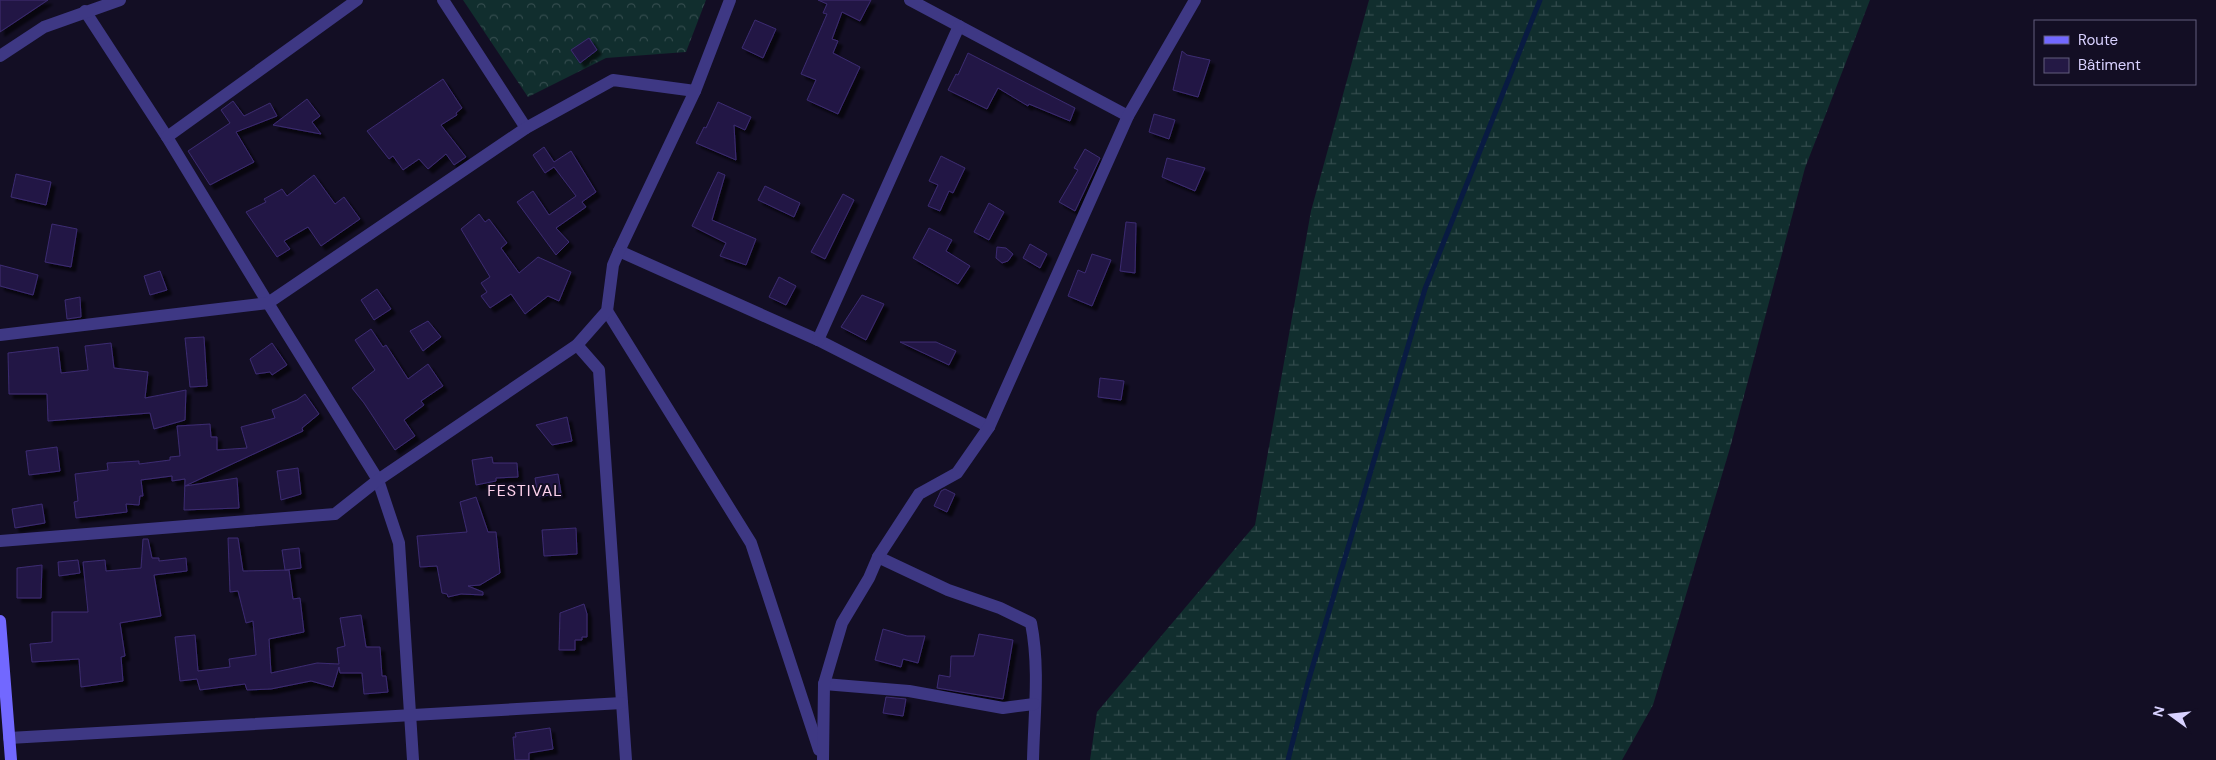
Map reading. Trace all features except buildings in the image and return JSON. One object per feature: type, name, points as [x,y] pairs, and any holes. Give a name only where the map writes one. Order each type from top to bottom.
[{"type":"street","points":[[0,56],[44,27],[120,0]]},
{"type":"street","points":[[167,137],[357,0]]},
{"type":"street","points":[[443,0],[526,128]]},
{"type":"street","points":[[0,541],[335,514],[378,480],[577,345],[606,311],[613,265],[695,91],[730,0]]},
{"type":"street","points":[[910,0],[1128,116]]},
{"type":"street","points":[[823,760],[824,684],[842,623],[869,578],[878,557],[919,494],[957,473],[989,428],[1128,116],[1195,0]]},
{"type":"street","points":[[86,12],[167,137],[378,480],[399,543],[408,714],[413,760]]},
{"type":"street","points":[[818,340],[959,26]]},
{"type":"street","points":[[0,335],[268,303],[526,128],[613,80],[695,91]]},
{"type":"street","points":[[619,250],[818,340],[989,428]]},
{"type":"street","points":[[606,311],[751,543],[823,760]]},
{"type":"street","points":[[577,345],[599,370],[626,760]]},
{"type":"street","points":[[878,557],[948,590],[1000,608],[1031,624],[1037,689],[1034,704],[1032,760]]},
{"type":"street","points":[[0,620],[3,692],[11,760]]},
{"type":"street","points":[[824,684],[909,691],[1003,708],[1034,704]]},
{"type":"street","points":[[9,738],[622,703]]},
{"type":"green space","points":[[463,0],[706,0],[686,52],[606,58],[528,97]]},
{"type":"green space","points":[[1369,0],[1870,0],[1805,168],[1730,448],[1653,705],[1622,760],[1090,760],[1097,712],[1255,525],[1311,211]]},
{"type":"waterway","points":[[1288,760],[1308,682],[1425,289],[1540,0]]},
{"type":"district","name":"FESTIVAL","points":[[525,490]]}]
